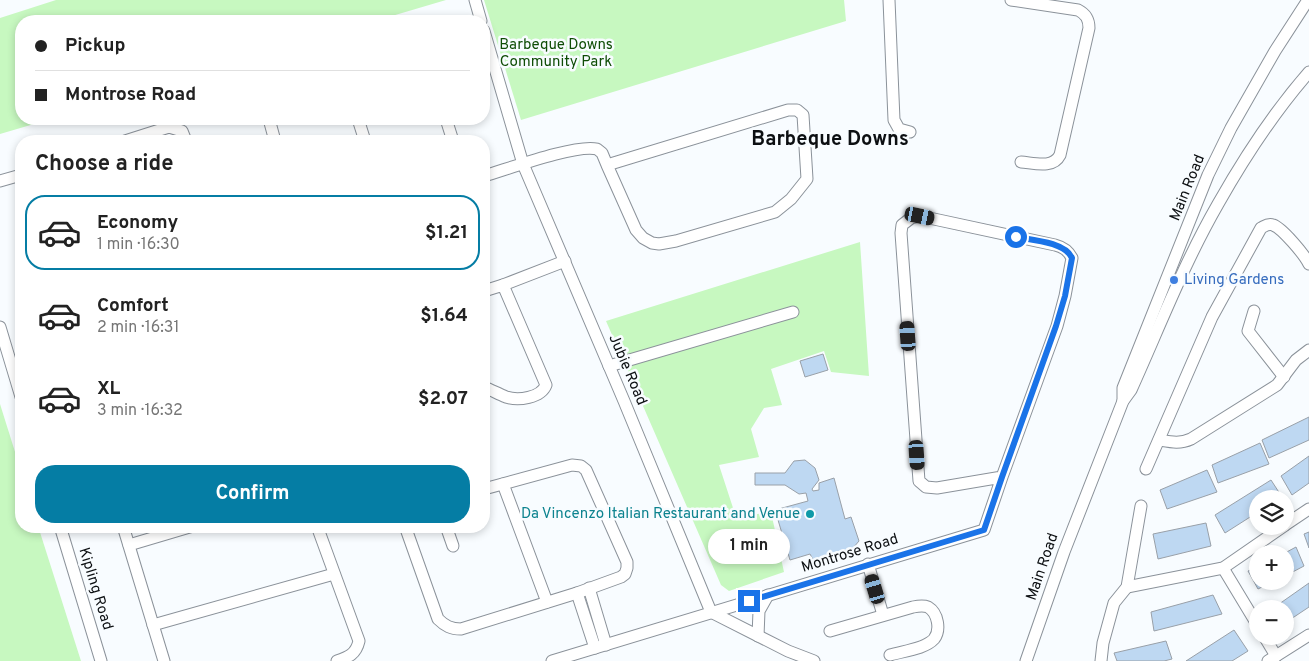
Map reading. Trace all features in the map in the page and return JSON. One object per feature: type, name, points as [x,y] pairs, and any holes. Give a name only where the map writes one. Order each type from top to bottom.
[{"type":"street","points":[[474,0],[479,15]]},
{"type":"street","points":[[889,0],[894,120],[899,129],[910,132]]},
{"type":"street","points":[[1010,0],[1078,10],[1083,12],[1089,21],[1089,28],[1058,160],[1050,164],[1021,162]]},
{"type":"street","name":"Main Road","points":[[1123,401],[1123,388],[1208,175],[1230,128],[1275,51],[1308,0]]},
{"type":"street","name":"Jubie Road","points":[[490,51],[524,164],[711,612]]},
{"type":"street","name":"Main Road","points":[[1026,661],[1067,544],[1123,401],[1131,390],[1190,259],[1217,204],[1260,135],[1309,72]]},
{"type":"street","points":[[490,174],[571,151],[597,149],[602,153],[607,165],[639,234],[652,243],[659,244],[676,241],[775,212],[791,199],[807,178],[803,115],[797,110],[788,110],[607,165]]},
{"type":"street","points":[[144,135],[169,127],[182,131],[184,135]]},
{"type":"street","points":[[0,182],[15,179]]},
{"type":"street","points":[[920,216],[1055,245],[1064,248],[1072,258],[1059,319],[1002,477],[937,488],[926,487],[919,481],[901,233],[902,225],[911,218],[920,216]]},
{"type":"street","points":[[1146,469],[1212,317],[1261,228],[1267,224],[1274,225],[1298,248],[1309,264]]},
{"type":"street","points":[[490,289],[565,261]]},
{"type":"street","points":[[490,390],[516,399],[535,396],[544,390],[546,385],[503,285]]},
{"type":"street","points":[[1254,311],[1248,331],[1284,377]]},
{"type":"street","points":[[609,366],[793,312]]},
{"type":"street","points":[[0,327],[15,378]]},
{"type":"street","points":[[1159,440],[1177,443],[1184,442],[1265,393],[1284,377],[1296,360],[1309,350]]},
{"type":"street","points":[[407,533],[438,619],[444,625],[453,629],[461,629],[577,593],[625,574],[628,565],[586,470],[581,466],[572,465],[490,487]]},
{"type":"street","name":"Montrose Road","points":[[552,661],[596,651],[711,612],[984,530],[1002,477]]},
{"type":"street","points":[[503,484],[547,602]]},
{"type":"street","points":[[1100,661],[1114,603],[1127,588],[1141,506]]},
{"type":"street","points":[[1294,519],[1309,509]]},
{"type":"street","name":"Kipling Road","points":[[62,533],[101,661]]},
{"type":"street","points":[[125,533],[164,661]]},
{"type":"street","points":[[129,545],[169,533]]},
{"type":"street","points":[[319,533],[359,641],[354,652],[348,657],[337,661]]},
{"type":"street","points":[[448,533],[453,546]]},
{"type":"street","points":[[1127,588],[1223,568],[1271,535]]},
{"type":"street","points":[[868,564],[883,616]]},
{"type":"street","points":[[1223,568],[1249,611]]},
{"type":"street","points":[[153,625],[334,574]]},
{"type":"street","points":[[589,588],[596,651]]},
{"type":"street","points":[[577,593],[596,651]]},
{"type":"street","points":[[758,636],[759,611],[768,595]]},
{"type":"street","points":[[830,631],[920,605],[932,610],[937,618],[938,633],[928,644],[890,655]]},
{"type":"street","points":[[711,612],[758,636],[786,656],[814,661]]},
{"type":"street","points":[[1267,645],[1272,659],[1309,635]]},
{"type":"green space","points":[[56,0],[446,0],[395,15],[15,15],[15,125],[31,125],[0,134],[0,18]]},
{"type":"green space","name":"Barbeque Downs Community Park","points":[[484,0],[844,0],[846,21],[521,120]]},
{"type":"green space","points":[[860,242],[869,376],[831,372],[824,351],[771,369],[782,405],[764,408],[751,429],[759,457],[719,465],[736,517],[771,512],[784,572],[729,591],[721,585],[606,321]]},
{"type":"green space","points":[[0,404],[15,452],[15,533],[40,533],[81,661],[0,661]]},
{"type":"building","points":[[823,354],[828,370],[805,377],[800,361]]},
{"type":"building","points":[[1309,417],[1309,440],[1269,458],[1262,440]]},
{"type":"building","points":[[1260,443],[1269,464],[1218,483],[1212,465]]},
{"type":"building","points":[[1309,456],[1309,483],[1294,494],[1294,490],[1289,490],[1281,476]]},
{"type":"building","name":"Da Vincenzo Italian Restaurant and Venue","points":[[805,460],[815,468],[819,480],[812,489],[813,491],[819,490],[819,483],[834,478],[845,519],[851,517],[859,541],[847,555],[816,565],[810,554],[790,560],[775,510],[808,501],[806,493],[799,494],[785,485],[755,485],[755,473],[785,473],[794,461]]},
{"type":"building","points":[[1207,470],[1217,492],[1167,509],[1160,490]]},
{"type":"building","points":[[1271,480],[1277,490],[1255,490]]},
{"type":"building","points":[[1249,494],[1249,518],[1225,533],[1215,515]]},
{"type":"building","points":[[1206,523],[1211,546],[1158,559],[1153,534]]},
{"type":"building","points":[[1309,532],[1309,548],[1304,534]]},
{"type":"building","points":[[1296,547],[1304,566],[1294,571],[1294,548]]},
{"type":"building","points":[[1309,583],[1309,607],[1294,617],[1294,600],[1285,600]]},
{"type":"building","points":[[1213,595],[1222,614],[1154,631],[1151,612]]},
{"type":"building","points":[[1234,630],[1248,651],[1232,661],[1186,661]]},
{"type":"building","points":[[1166,641],[1172,659],[1164,661],[1117,661],[1114,653]]},
{"type":"place","name":"Living Gardens","points":[[1174,280]]},
{"type":"place","name":"Da Vincenzo Italian Restaurant and Venue","points":[[810,514]]},
{"type":"district","name":"Barbeque Downs","points":[[830,140]]},
{"type":"route","points":[[749,601],[984,530],[1061,312],[1072,258],[1069,252],[1059,246],[1016,237]]}]
